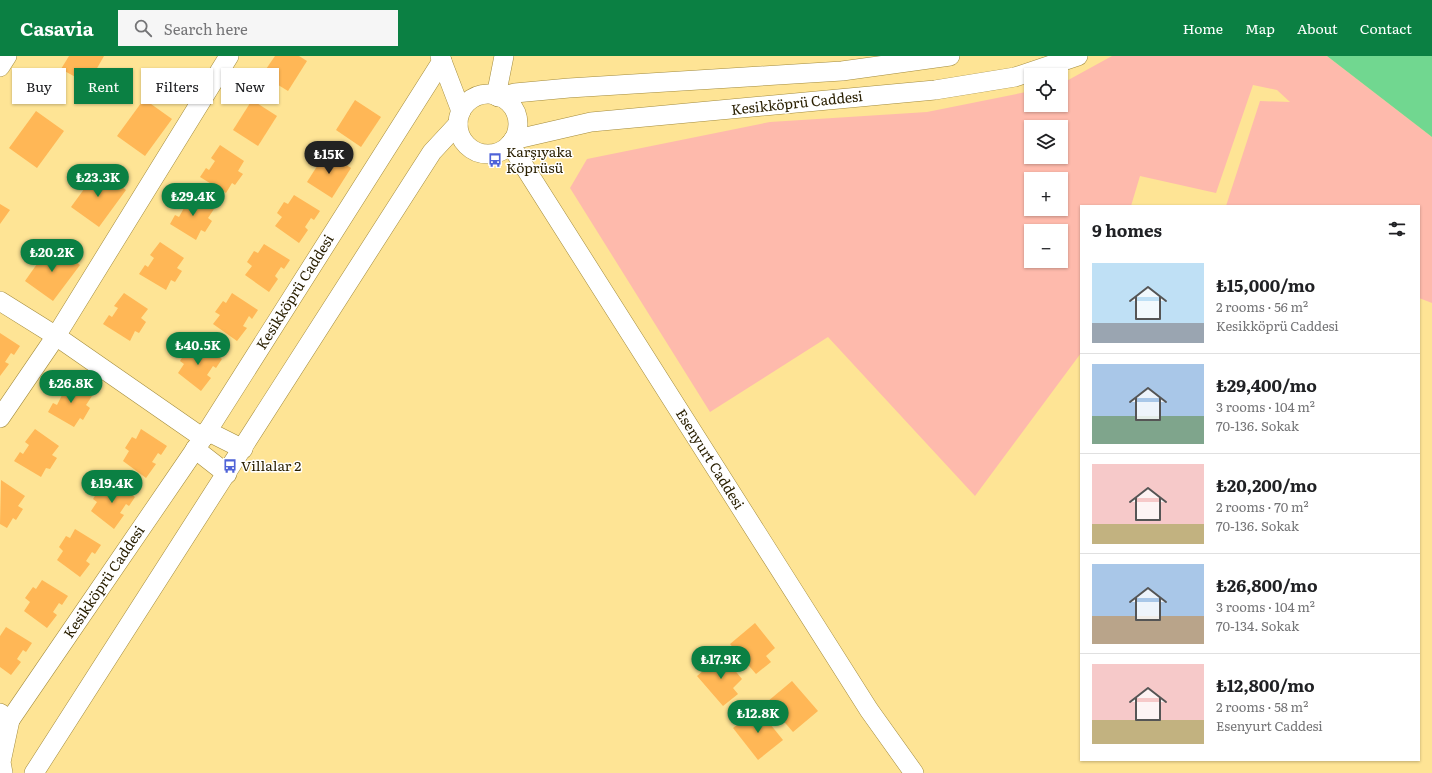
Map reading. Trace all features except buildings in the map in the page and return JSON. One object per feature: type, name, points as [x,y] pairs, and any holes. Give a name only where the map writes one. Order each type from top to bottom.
[{"type":"street","points":[[0,67],[7,56]]},
{"type":"street","points":[[0,418],[56,336],[229,56]]},
{"type":"street","points":[[497,96],[504,56]]},
{"type":"street","name":"Kesikköprü Caddesi","points":[[497,96],[569,88],[842,71],[950,56]]},
{"type":"street","name":"Kesikköprü Caddesi","points":[[512,142],[590,122],[935,90],[1015,77],[1078,56]]},
{"type":"street","points":[[34,773],[432,152],[460,118],[468,103],[476,97],[486,95],[497,96],[509,104],[515,112],[518,128],[512,142],[500,151],[481,153],[469,148],[463,140],[460,118],[441,58]]},
{"type":"street","name":"Kesikköprü Caddesi","points":[[5,716],[202,439],[441,58]]},
{"type":"street","name":"Esenyurt Caddesi","points":[[512,142],[869,710],[914,773]]},
{"type":"street","points":[[0,301],[56,336],[202,439],[227,474]]},
{"type":"street","points":[[202,439],[243,449]]},
{"type":"street","points":[[3,773],[1,762],[5,716]]},
{"type":"shaded area","points":[[1112,56],[1327,56],[1432,137],[1432,303],[1420,298],[1420,205],[1226,205],[1260,101],[1290,102],[1277,90],[1253,85],[1216,193],[1140,176],[1131,205],[1080,205],[1080,354],[975,496],[828,337],[710,412],[570,188],[587,159],[770,122],[927,112],[1024,92],[1024,112],[1068,112],[1068,80]]},
{"type":"shaded area","points":[[1327,56],[1432,56],[1432,137]]},
{"type":"place","name":"Karşıyaka Köprüsü","points":[[495,160]]},
{"type":"place","name":"Villalar 2","points":[[230,466]]}]
